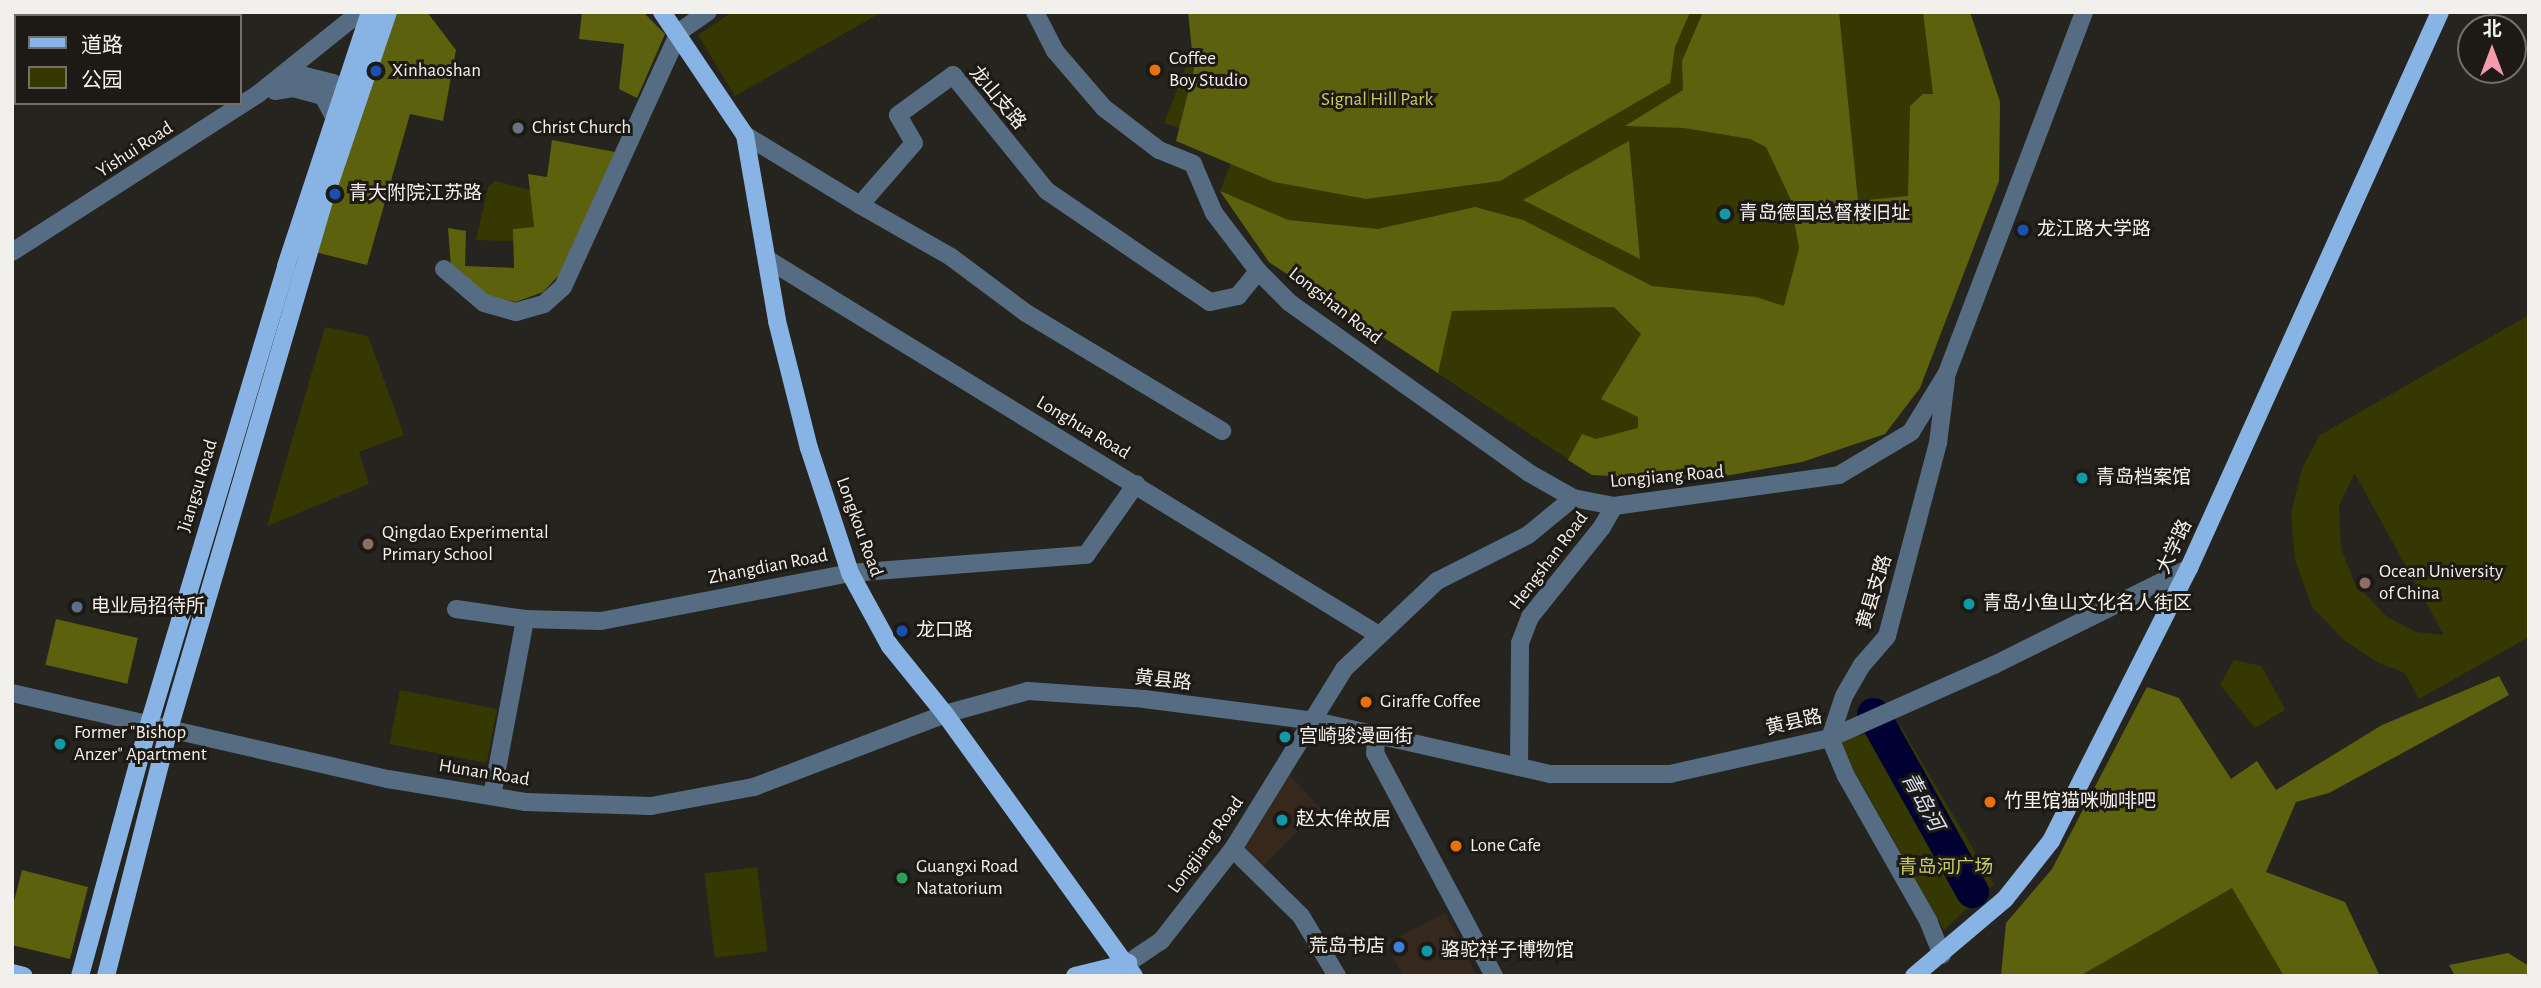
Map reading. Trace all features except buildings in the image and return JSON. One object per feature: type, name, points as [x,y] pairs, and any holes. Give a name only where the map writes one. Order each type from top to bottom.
[{"type":"main road","name":"Jiangsu Road","points":[[80,976],[149,724],[370,12]]},
{"type":"main road","name":"Jiangsu Road","points":[[106,976],[169,729],[326,194],[353,124],[388,12]]},
{"type":"main road","points":[[662,12],[679,32]]},
{"type":"main road","name":"大学路","points":[[1914,976],[2005,899],[2051,841],[2189,568],[2440,12]]},
{"type":"main road","name":"Longkou Road","points":[[679,32],[745,135],[767,259],[809,448],[850,573],[890,646],[945,714],[1131,969]]},
{"type":"main road","points":[[1075,976],[1131,969]]},
{"type":"main road","points":[[12,973],[24,976]]},
{"type":"street","name":"Yishui Road","points":[[242,104],[258,94],[343,19],[360,12]]},
{"type":"street","points":[[444,269],[484,303],[516,312],[544,304],[563,288],[679,32],[708,12]]},
{"type":"street","name":"Longshan Road","points":[[1035,12],[1055,51],[1104,108],[1159,150],[1193,164],[1214,213],[1258,271],[1290,303],[1529,473],[1573,498]]},
{"type":"street","name":"Longjiang Road","points":[[1131,969],[1161,941],[1233,849],[1315,721],[1344,669],[1377,634],[1437,581],[1528,535],[1573,498],[1614,506],[1839,475],[1911,432],[1947,373],[2084,12]]},
{"type":"street","name":"龙山支路","points":[[860,205],[914,143],[898,114],[953,75],[1048,191],[1210,302],[1238,296],[1258,271]]},
{"type":"street","points":[[258,94],[288,78],[305,76],[333,83],[354,103],[353,124]]},
{"type":"street","points":[[258,94],[293,88],[323,96],[335,119]]},
{"type":"street","name":"Yishui Road","points":[[12,252],[241,105]]},
{"type":"street","points":[[745,135],[951,257],[1026,313],[1222,431]]},
{"type":"street","name":"Longhua Road","points":[[767,259],[1377,634]]},
{"type":"street","name":"黄县支路","points":[[1831,737],[1844,696],[1862,665],[1887,636],[1938,443],[1947,373]]},
{"type":"street","name":"Zhangdian Road","points":[[456,609],[525,619],[601,621],[850,573],[1086,555],[1136,484]]},
{"type":"street","name":"Hengshan Road","points":[[1519,767],[1520,643],[1530,617],[1602,527],[1614,506]]},
{"type":"street","name":"黄县路","points":[[945,714],[1028,691],[1144,699],[1315,721],[1551,774],[1670,774],[1831,737],[2189,568]]},
{"type":"street","points":[[492,796],[525,619]]},
{"type":"street","name":"Hunan Road","points":[[12,693],[388,779],[492,796],[650,806],[754,787],[945,714]]},
{"type":"street","points":[[1377,734],[1375,753],[1494,976]]},
{"type":"street","points":[[1831,737],[1846,776],[1929,922],[1942,955]]},
{"type":"street","points":[[1233,849],[1301,916],[1337,976]]},
{"type":"shaded area","name":"赵太侔故居","points":[[1287,772],[1321,809],[1263,866],[1243,848]]},
{"type":"shaded area","name":"骆驼祥子博物馆","points":[[1445,913],[1477,976],[1403,976],[1386,943]]},
{"type":"green space","points":[[388,12],[427,12],[456,50],[443,121],[410,114],[367,265],[315,252]]},
{"type":"green space","points":[[582,12],[643,12],[665,34],[637,98],[619,89],[624,44],[579,39]]},
{"type":"green space","points":[[732,12],[882,12],[735,96],[698,35]]},
{"type":"green space","points":[[1188,12],[1970,12],[2000,102],[1999,181],[1920,388],[1885,434],[1802,462],[1703,480],[1592,475],[1269,262],[1220,191],[1237,147],[1164,123],[1201,28]]},
{"type":"green space","name":"Signal Hill Park","points":[[1188,12],[1690,12],[1675,47],[1670,83],[1500,181],[1366,199],[1274,182],[1176,141],[1194,69]]},
{"type":"green space","points":[[1703,12],[1839,12],[1858,201],[1908,196],[1910,106],[1923,94],[1933,94],[1923,12],[1970,12],[2000,102],[1999,181],[1920,388],[1885,434],[1802,462],[1703,480],[1592,475],[1568,460],[1582,434],[1596,439],[1638,428],[1638,417],[1601,399],[1641,334],[1614,307],[1452,311],[1438,373],[1269,262],[1220,191],[1288,220],[1378,229],[1475,207],[1523,220],[1652,286],[1756,297],[1784,306],[1799,248],[1790,198],[1766,147],[1750,139],[1684,128],[1625,126],[1683,90],[1682,61]]},
{"type":"green space","points":[[552,140],[615,152],[559,275],[543,292],[516,302],[487,296],[451,267],[448,228],[466,231],[465,266],[514,268],[513,229],[534,227],[528,174],[547,177]]},
{"type":"green space","points":[[1629,141],[1640,259],[1523,200]]},
{"type":"green space","points":[[495,181],[530,190],[534,228],[514,229],[514,241],[476,240],[488,187]]},
{"type":"green space","points":[[2529,315],[2529,637],[2419,699],[2405,673],[2379,663],[2345,641],[2312,607],[2295,560],[2291,514],[2302,468],[2320,435]],"holes":[[[2355,474],[2444,635],[2416,632],[2387,617],[2354,582],[2341,548],[2339,506]]]},
{"type":"green space","points":[[325,327],[368,336],[404,435],[359,452],[369,484],[267,526]]},
{"type":"green space","points":[[56,619],[138,638],[127,684],[45,665]]},
{"type":"green space","points":[[2234,660],[2262,666],[2285,710],[2255,728],[2220,685]]},
{"type":"green space","points":[[2499,676],[2509,695],[2329,793],[2296,802],[2266,872],[2345,902],[2380,976],[2284,976],[2232,888],[2080,976],[2001,976],[2006,923],[2052,869],[2147,687],[2179,698],[2231,779],[2257,761],[2276,790],[2382,725]]},
{"type":"green space","points":[[400,690],[497,709],[487,763],[390,744]]},
{"type":"green space","name":"青岛河广场","points":[[1901,727],[1994,884],[1944,930],[1837,740]]},
{"type":"green space","points":[[757,867],[767,951],[715,958],[704,873]]},
{"type":"green space","points":[[22,870],[88,887],[70,959],[12,945],[12,909]]},
{"type":"green space","points":[[2232,888],[2285,975],[2080,976]]},
{"type":"green space","points":[[2508,953],[2529,966],[2529,976],[2455,976],[2449,965]]},
{"type":"waterway","name":"青岛河","points":[[1873,714],[1972,891]]},
{"type":"place","name":"Coffee Boy Studio","points":[[1155,70]]},
{"type":"place","name":"Xinhaoshan","points":[[376,71]]},
{"type":"place","name":"Christ Church","points":[[518,128]]},
{"type":"place","name":"青大附院江苏路","points":[[335,194]]},
{"type":"place","name":"青岛德国总督楼旧址","points":[[1725,214]]},
{"type":"place","name":"龙江路大学路","points":[[2023,230]]},
{"type":"place","name":"青岛档案馆","points":[[2082,478]]},
{"type":"place","name":"Qingdao Experimental Primary School","points":[[368,544]]},
{"type":"place","name":"Ocean University of China","points":[[2365,583]]},
{"type":"place","name":"青岛小鱼山文化名人街区","points":[[1969,604]]},
{"type":"place","name":"电业局招待所","points":[[77,607]]},
{"type":"place","name":"龙口路","points":[[902,631]]},
{"type":"place","name":"Giraffe Coffee","points":[[1366,702]]},
{"type":"place","name":"宫崎骏漫画街","points":[[1285,737]]},
{"type":"place","name":"Former \"Bishop Anzer\" Apartment","points":[[60,744]]},
{"type":"place","name":"竹里馆猫咪咖啡吧","points":[[1990,802]]},
{"type":"place","name":"赵太侔故居","points":[[1282,820]]},
{"type":"place","name":"Lone Cafe","points":[[1456,846]]},
{"type":"place","name":"Guangxi Road Natatorium","points":[[902,878]]},
{"type":"place","name":"荒岛书店","points":[[1399,947]]},
{"type":"place","name":"骆驼祥子博物馆","points":[[1427,951]]}]
